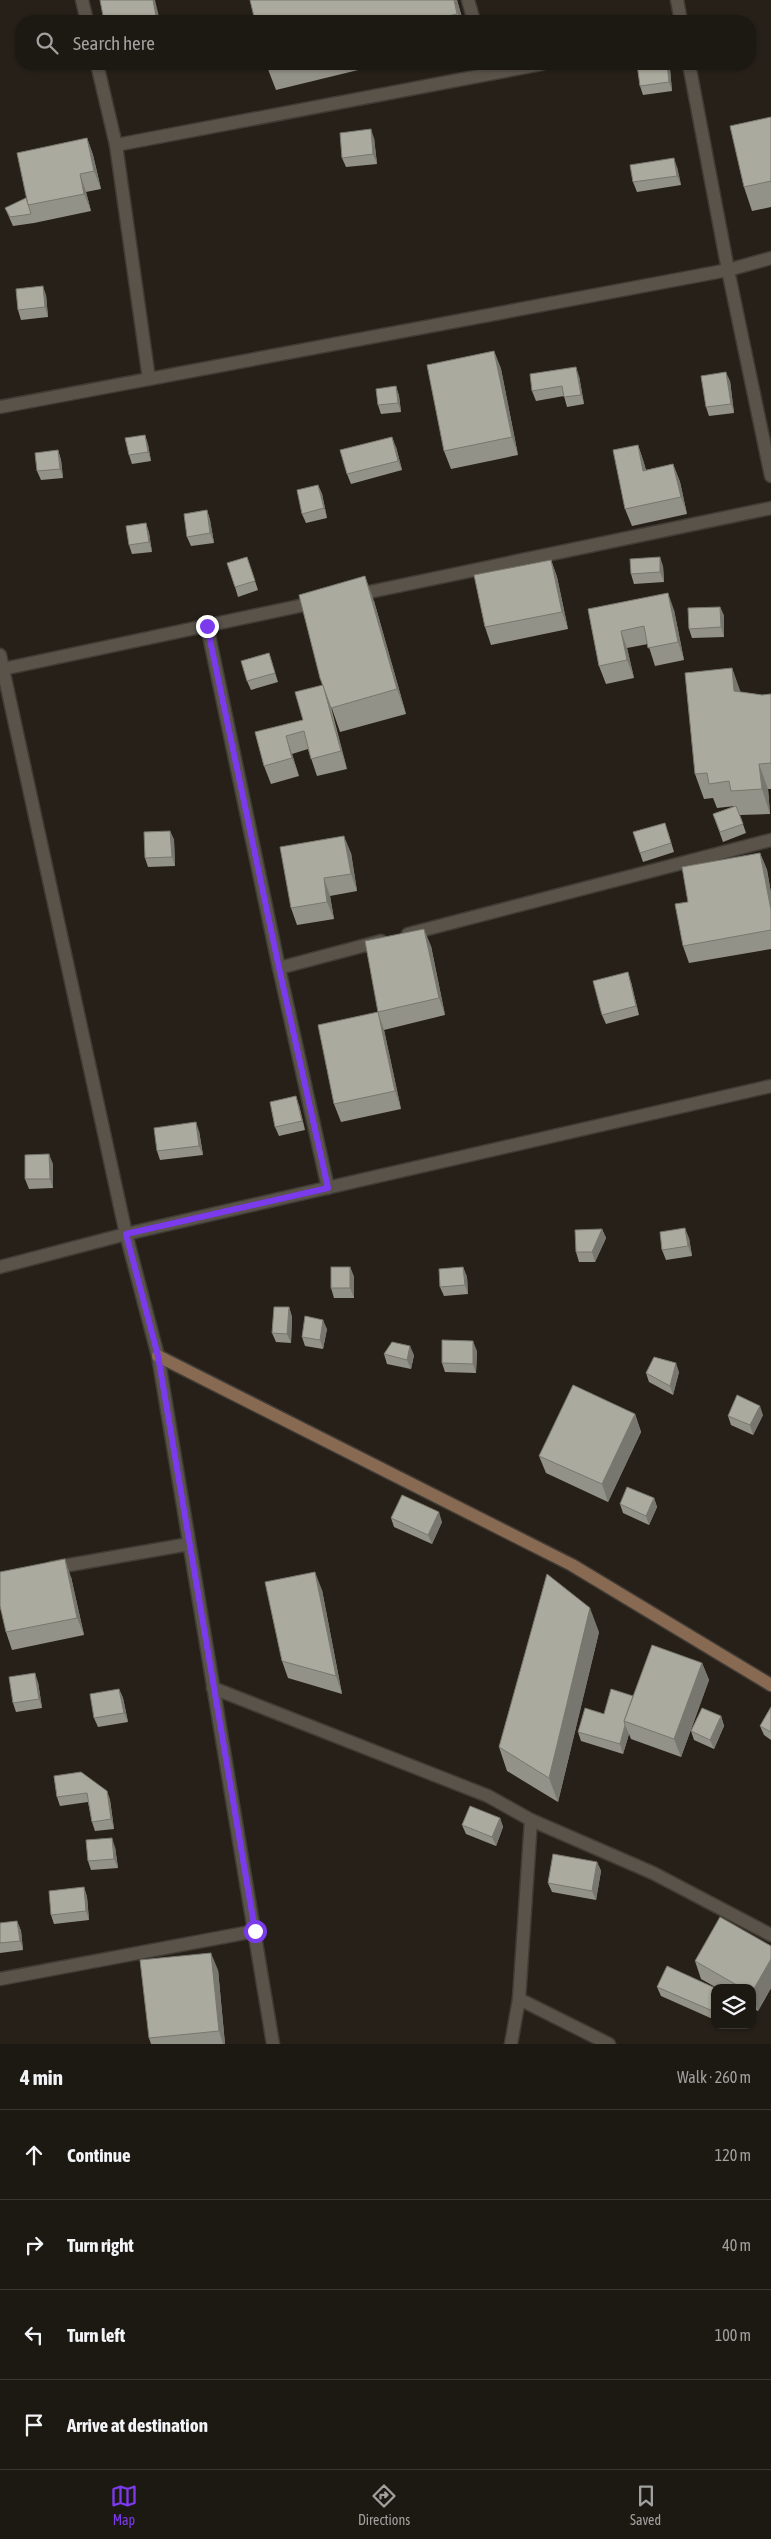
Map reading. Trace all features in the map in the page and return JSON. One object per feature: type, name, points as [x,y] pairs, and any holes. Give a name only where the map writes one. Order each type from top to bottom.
[{"type":"street","points":[[82,0],[86,15]]},
{"type":"street","points":[[468,0],[472,15]]},
{"type":"street","points":[[677,0],[680,15]]},
{"type":"street","points":[[98,70],[116,145],[149,379]]},
{"type":"street","points":[[116,145],[481,70]]},
{"type":"street","points":[[690,70],[728,270],[771,476]]},
{"type":"street","points":[[0,407],[728,270],[771,258]]},
{"type":"street","points":[[3,669],[771,508]]},
{"type":"street","points":[[207,626],[279,968],[328,1188]]},
{"type":"street","points":[[0,655],[126,1234],[158,1356],[273,2044]]},
{"type":"street","points":[[279,968],[771,840]]},
{"type":"street","points":[[0,1267],[126,1234],[771,1086]]},
{"type":"street","points":[[158,1356],[572,1565],[771,1685]]},
{"type":"street","points":[[38,1571],[189,1544]]},
{"type":"street","points":[[213,1688],[488,1796],[531,1820],[653,1873],[771,1935]]},
{"type":"street","points":[[511,2044],[519,1999],[531,1820]]},
{"type":"street","points":[[0,1979],[255,1931]]},
{"type":"street","points":[[519,1999],[609,2044]]},
{"type":"building","points":[[100,0],[153,0],[156,15],[103,15]]},
{"type":"building","points":[[250,0],[454,0],[457,14],[453,15],[254,15]]},
{"type":"building","points":[[638,70],[668,70],[669,82],[640,86]]},
{"type":"building","points":[[771,117],[771,181],[744,187],[730,126]]},
{"type":"building","points":[[371,129],[373,154],[342,158],[340,133]]},
{"type":"building","points":[[87,138],[94,171],[80,174],[84,194],[28,205],[17,153]]},
{"type":"building","points":[[674,158],[677,176],[633,182],[630,165]]},
{"type":"building","points":[[26,198],[31,214],[10,217],[5,208]]},
{"type":"building","points":[[43,286],[45,307],[18,310],[16,289]]},
{"type":"building","points":[[494,351],[512,437],[444,451],[427,365]]},
{"type":"building","points":[[576,367],[581,395],[564,397],[562,386],[532,391],[530,374]]},
{"type":"building","points":[[726,372],[731,404],[706,407],[701,376]]},
{"type":"building","points":[[396,386],[398,403],[378,405],[376,389]]},
{"type":"building","points":[[145,435],[148,452],[129,455],[125,438]]},
{"type":"building","points":[[392,437],[398,461],[347,474],[340,450]]},
{"type":"building","points":[[638,445],[643,471],[673,464],[681,497],[625,509],[613,450]]},
{"type":"building","points":[[58,450],[60,469],[37,471],[35,453]]},
{"type":"building","points":[[318,485],[324,508],[302,514],[297,490]]},
{"type":"building","points":[[207,510],[210,533],[187,537],[184,514]]},
{"type":"building","points":[[146,523],[149,542],[129,545],[126,526]]},
{"type":"building","points":[[247,557],[255,581],[235,587],[227,563]]},
{"type":"building","points":[[660,557],[660,572],[631,574],[630,559]]},
{"type":"building","points":[[551,560],[562,612],[485,627],[474,575]]},
{"type":"building","points":[[365,576],[397,689],[331,708],[320,678],[299,595]]},
{"type":"building","points":[[668,593],[678,642],[648,648],[644,626],[621,631],[627,660],[599,666],[588,609]]},
{"type":"building","points":[[720,607],[721,627],[689,629],[688,608]]},
{"type":"building","points":[[269,653],[275,673],[247,681],[241,661]]},
{"type":"building","points":[[732,668],[734,691],[762,695],[771,694],[771,763],[759,764],[762,789],[731,791],[729,781],[709,784],[707,773],[695,774],[685,673]]},
{"type":"building","points":[[323,685],[341,751],[311,759],[304,731],[286,736],[292,758],[264,766],[255,732],[303,720],[295,692]]},
{"type":"building","points":[[736,806],[743,824],[720,832],[713,814]]},
{"type":"building","points":[[665,823],[671,843],[640,853],[633,832]]},
{"type":"building","points":[[170,831],[172,857],[145,858],[144,832]]},
{"type":"building","points":[[344,836],[351,874],[324,878],[327,902],[291,908],[280,847]]},
{"type":"building","points":[[760,853],[771,910],[771,930],[683,946],[675,904],[688,902],[682,867]]},
{"type":"building","points":[[424,929],[439,998],[378,1012],[365,941]]},
{"type":"building","points":[[628,972],[636,1006],[602,1015],[593,981]]},
{"type":"building","points":[[378,1012],[395,1091],[334,1104],[318,1025]]},
{"type":"building","points":[[296,1096],[302,1121],[275,1127],[270,1102]]},
{"type":"building","points":[[196,1122],[199,1146],[157,1151],[154,1128]]},
{"type":"building","points":[[49,1154],[50,1179],[25,1179],[25,1155]]},
{"type":"building","points":[[685,1228],[688,1246],[662,1250],[660,1232]]},
{"type":"building","points":[[602,1229],[592,1252],[576,1252],[575,1230]]},
{"type":"building","points":[[331,1267],[350,1267],[350,1288],[331,1288]]},
{"type":"building","points":[[463,1267],[465,1285],[440,1287],[439,1269]]},
{"type":"building","points":[[274,1307],[289,1307],[287,1334],[272,1333]]},
{"type":"building","points":[[305,1316],[323,1320],[320,1340],[302,1337]]},
{"type":"building","points":[[442,1340],[473,1341],[473,1364],[442,1363]]},
{"type":"building","points":[[392,1342],[410,1346],[407,1360],[384,1354]]},
{"type":"building","points":[[654,1357],[676,1363],[670,1386],[646,1373]]},
{"type":"building","points":[[573,1385],[635,1414],[602,1484],[539,1456]]},
{"type":"building","points":[[737,1395],[760,1406],[750,1425],[728,1416]]},
{"type":"building","points":[[627,1487],[654,1498],[646,1516],[620,1504]]},
{"type":"building","points":[[402,1495],[439,1512],[428,1535],[391,1518]]},
{"type":"building","points":[[65,1559],[77,1618],[6,1632],[0,1606],[0,1572]]},
{"type":"building","points":[[315,1572],[336,1676],[282,1661],[265,1582]]},
{"type":"building","points":[[547,1574],[590,1608],[549,1778],[499,1747]]},
{"type":"building","points":[[652,1645],[702,1663],[674,1739],[624,1721]]},
{"type":"building","points":[[35,1673],[39,1699],[13,1703],[9,1677]]},
{"type":"building","points":[[119,1689],[124,1713],[94,1718],[90,1694]]},
{"type":"building","points":[[611,1689],[633,1696],[624,1721],[625,1725],[620,1744],[578,1732],[585,1708],[604,1714]]},
{"type":"building","points":[[771,1707],[771,1732],[760,1726]]},
{"type":"building","points":[[702,1708],[721,1716],[710,1740],[691,1731]]},
{"type":"building","points":[[81,1772],[107,1791],[111,1819],[92,1822],[87,1793],[57,1797],[54,1776]]},
{"type":"building","points":[[470,1806],[500,1818],[492,1837],[462,1825]]},
{"type":"building","points":[[112,1838],[114,1859],[88,1861],[86,1840]]},
{"type":"building","points":[[553,1854],[597,1862],[592,1891],[548,1883]]},
{"type":"building","points":[[84,1887],[86,1911],[51,1915],[49,1891]]},
{"type":"building","points":[[720,1917],[771,1946],[771,1959],[756,1985],[735,1984],[695,1961]]},
{"type":"building","points":[[17,1921],[20,1941],[0,1943],[0,1923]]},
{"type":"building","points":[[211,1953],[219,2031],[149,2038],[140,1960]]},
{"type":"building","points":[[667,1966],[711,1986],[711,2010],[657,1987]]},
{"type":"route","points":[[207,626],[279,968],[328,1188],[126,1234],[158,1356],[255,1931]]}]
